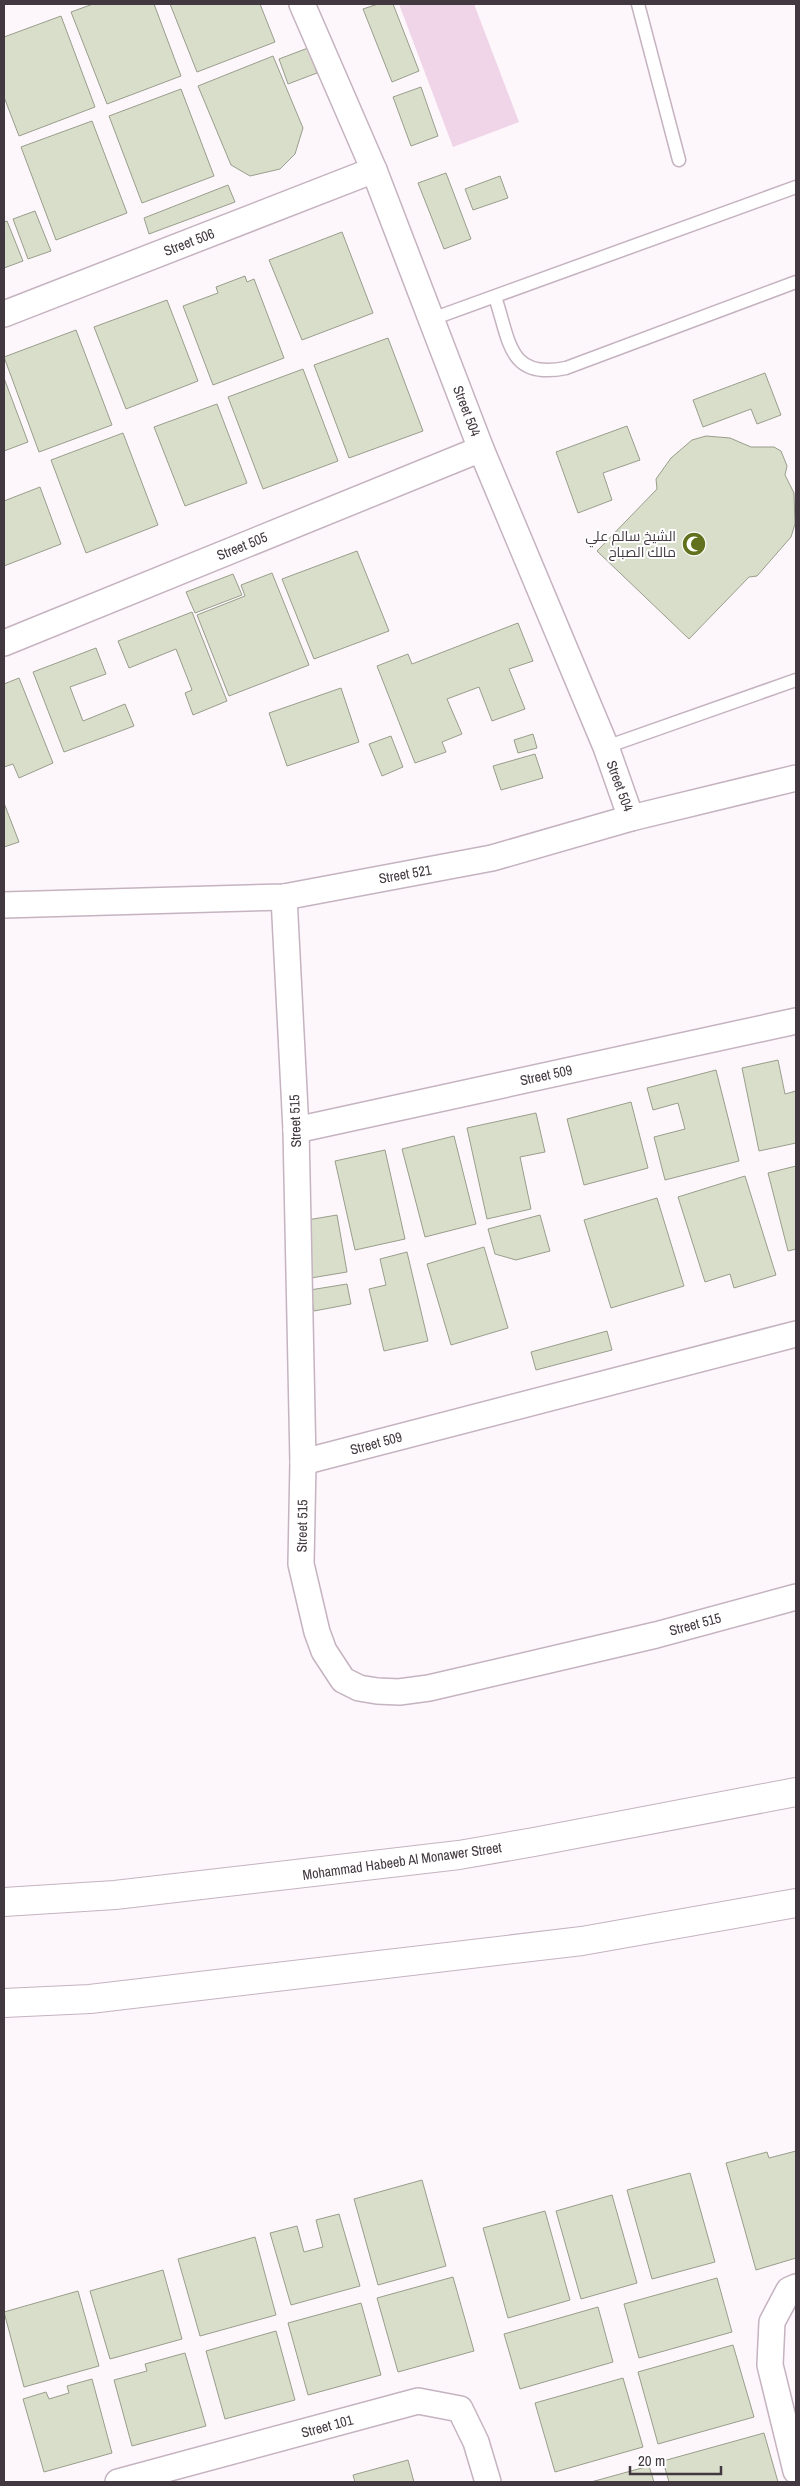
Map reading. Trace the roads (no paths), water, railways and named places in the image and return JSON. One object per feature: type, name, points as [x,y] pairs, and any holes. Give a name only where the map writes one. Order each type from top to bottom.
[{"type":"main road","name":"Mohammad Habeeb Al Monawer Street","points":[[4,1902],[115,1895],[459,1854],[534,1842],[796,1792]]},
{"type":"main road","points":[[4,2003],[90,1998],[582,1941],[796,1903]]},
{"type":"street","name":"Street 504","points":[[302,4],[374,170],[481,450],[606,747],[631,818]]},
{"type":"street","name":"Street 506","points":[[4,314],[374,170]]},
{"type":"street","name":"Street 505","points":[[4,643],[481,450]]},
{"type":"street","name":"Street 521","points":[[4,905],[284,897],[492,858],[631,818],[796,778]]},
{"type":"street","name":"Street 515","points":[[284,897],[296,1130],[303,1462],[302,1564],[310,1609],[322,1645],[343,1680],[358,1688],[399,1692],[430,1688],[656,1635],[796,1597]]},
{"type":"street","name":"Street 509","points":[[296,1130],[796,1021]]},
{"type":"street","name":"Street 509","points":[[303,1462],[796,1334]]},
{"type":"street","points":[[796,2288],[789,2290],[772,2322],[770,2366],[796,2471]]},
{"type":"street","name":"Street 101","points":[[118,2482],[418,2401],[460,2409],[476,2442],[488,2482]]},
{"type":"lane","points":[[638,4],[679,160]]},
{"type":"lane","points":[[432,319],[796,187]]},
{"type":"lane","points":[[495,297],[515,357],[526,368],[548,372],[566,368],[796,282]]},
{"type":"lane","points":[[606,747],[796,680]]},
{"type":"place","name":"الشيخ سالم علي مالك الصباح","points":[[694,544]]}]
